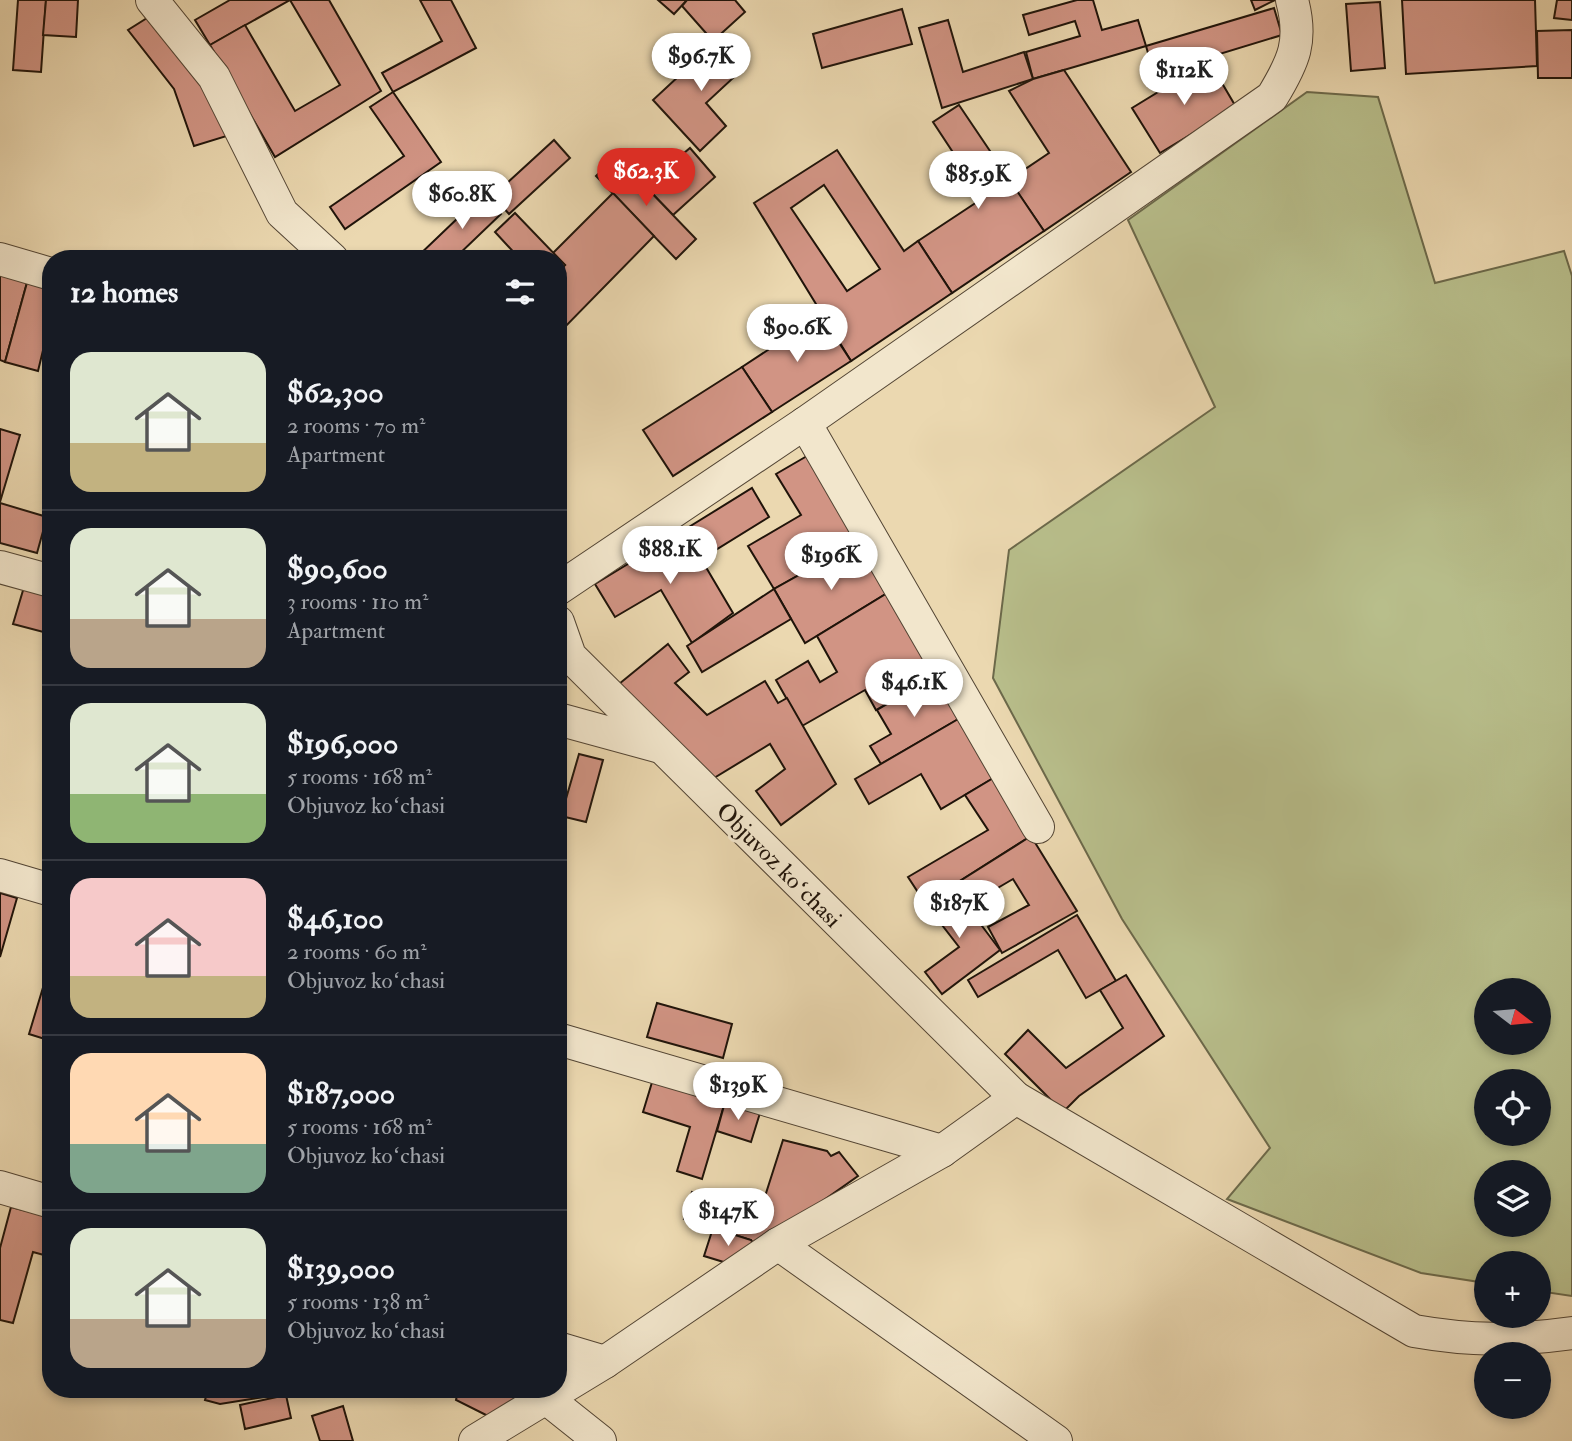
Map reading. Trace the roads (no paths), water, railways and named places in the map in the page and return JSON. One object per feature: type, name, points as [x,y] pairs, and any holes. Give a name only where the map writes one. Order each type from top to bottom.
[{"type":"street","points":[[152,0],[214,78],[282,213],[322,250]]},
{"type":"street","points":[[567,583],[805,423],[1272,97],[1292,65],[1299,27],[1292,0]]},
{"type":"street","points":[[0,259],[42,271]]},
{"type":"street","points":[[805,423],[1038,827]]},
{"type":"street","points":[[0,567],[42,579]]},
{"type":"street","name":"Objuvoz koʻchasi","points":[[567,648],[570,656],[659,747],[1016,1098],[1414,1331],[1458,1339],[1517,1341],[1572,1333]]},
{"type":"street","points":[[567,721],[659,747]]},
{"type":"street","points":[[0,875],[42,887]]},
{"type":"street","points":[[567,1042],[942,1151]]},
{"type":"street","points":[[567,1385],[778,1244],[942,1151],[1016,1098]]},
{"type":"street","points":[[0,1187],[42,1199]]},
{"type":"street","points":[[778,1244],[1056,1441]]},
{"type":"street","points":[[567,1351],[604,1362]]},
{"type":"street","points":[[475,1441],[545,1398],[600,1441]]}]
